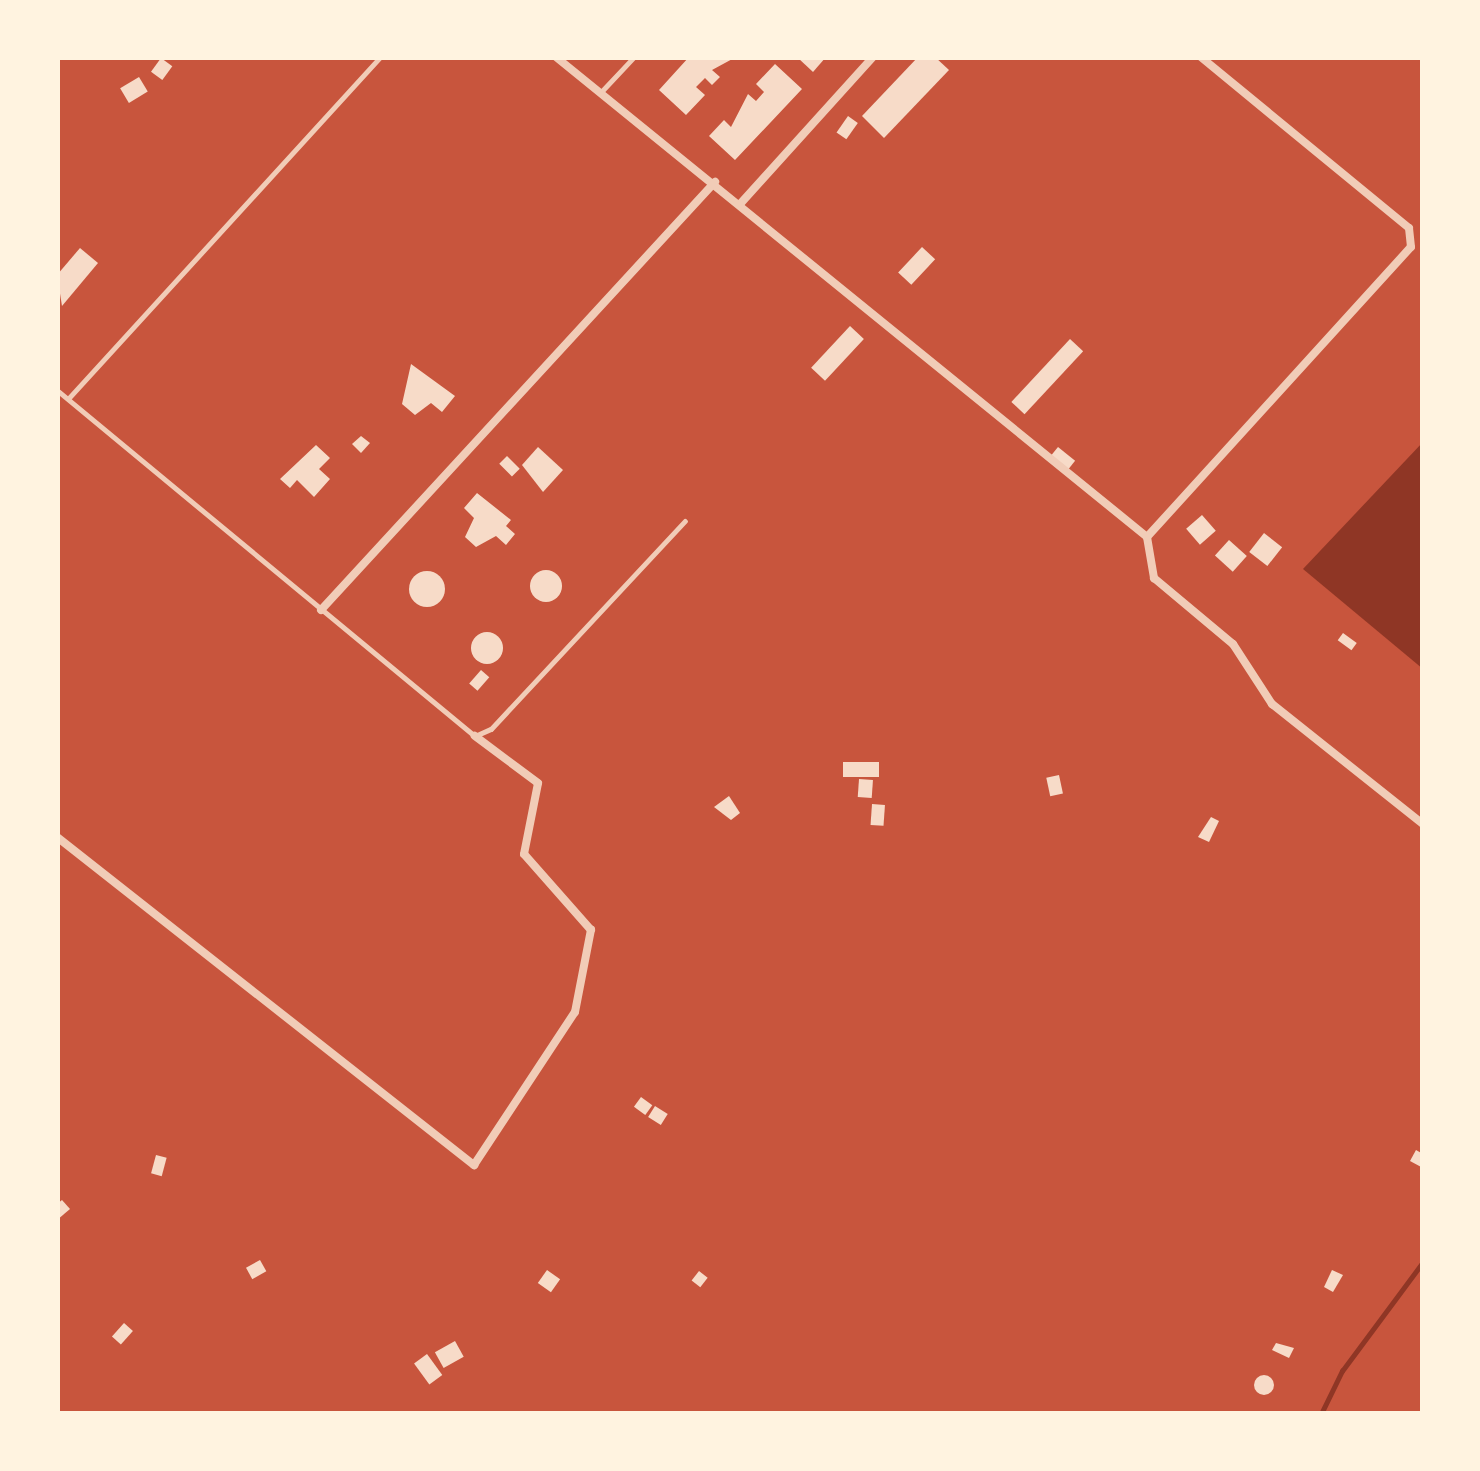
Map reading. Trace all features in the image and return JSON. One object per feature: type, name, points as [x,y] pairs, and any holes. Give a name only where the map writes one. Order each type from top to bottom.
[{"type":"street","points":[[556,57],[1147,537],[1154,578],[1233,644],[1272,704],[1423,824]]},
{"type":"street","points":[[741,203],[872,57]]},
{"type":"street","points":[[1147,537],[1411,248],[1409,228],[1202,57]]},
{"type":"street","points":[[321,610],[715,182]]},
{"type":"street","points":[[57,837],[473,1165],[575,1012],[591,930],[524,854],[538,783],[475,736]]},
{"type":"lane","points":[[68,399],[380,57]]},
{"type":"lane","points":[[601,92],[634,57]]},
{"type":"lane","points":[[57,391],[475,736],[491,729],[685,521]]},
{"type":"shaded area","points":[[1423,442],[1423,669],[1303,569]]},
{"type":"building","points":[[689,57],[736,57],[712,70],[720,77],[712,85],[705,78],[696,87],[705,95],[686,115],[659,90]]},
{"type":"building","points":[[797,57],[826,57],[813,72]]},
{"type":"building","points":[[918,57],[935,57],[949,70],[884,138],[862,116]]},
{"type":"building","points":[[161,58],[172,66],[162,80],[151,72]]},
{"type":"building","points":[[775,64],[802,89],[735,160],[709,136],[724,120],[731,127],[748,94],[756,101],[764,92],[756,84]]},
{"type":"building","points":[[139,77],[148,92],[129,103],[120,88]]},
{"type":"building","points":[[848,116],[858,123],[846,139],[837,132]]},
{"type":"building","points":[[922,247],[935,259],[911,285],[898,273]]},
{"type":"building","points":[[80,248],[98,263],[62,306],[57,275]]},
{"type":"building","points":[[850,326],[864,339],[825,381],[811,368]]},
{"type":"building","points":[[1070,339],[1083,351],[1025,414],[1011,402]]},
{"type":"building","points":[[411,364],[455,396],[442,412],[431,403],[415,415],[402,404]]},
{"type":"building","points":[[361,436],[370,443],[361,453],[352,444]]},
{"type":"building","points":[[316,445],[330,458],[319,469],[330,479],[314,497],[297,480],[290,488],[280,479]]},
{"type":"building","points":[[538,447],[563,470],[543,492],[522,465]]},
{"type":"building","points":[[1058,447],[1075,461],[1068,469],[1051,456]]},
{"type":"building","points":[[507,456],[520,469],[512,477],[499,464]]},
{"type":"building","points":[[477,493],[511,520],[506,526],[515,534],[506,545],[496,536],[476,547],[465,537],[474,518],[464,508]]},
{"type":"building","points":[[1202,515],[1216,531],[1200,545],[1186,529]]},
{"type":"building","points":[[1264,533],[1282,547],[1267,566],[1249,552]]},
{"type":"building","points":[[1229,540],[1247,556],[1233,572],[1215,556]]},
{"type":"building","points":[[546,570],[557,575],[562,586],[557,597],[546,602],[535,597],[530,586],[535,575]]},
{"type":"building","points":[[427,571],[440,576],[445,589],[440,602],[427,607],[414,602],[409,589],[414,576]]},
{"type":"building","points":[[487,632],[499,636],[503,648],[499,660],[487,664],[475,660],[471,648],[475,636]]},
{"type":"building","points":[[1343,633],[1357,643],[1351,650],[1338,640]]},
{"type":"building","points":[[481,670],[489,677],[477,691],[469,684]]},
{"type":"building","points":[[843,762],[879,762],[879,777],[843,777]]},
{"type":"building","points":[[1059,775],[1063,794],[1050,796],[1046,778]]},
{"type":"building","points":[[859,779],[873,780],[872,798],[858,797]]},
{"type":"building","points":[[729,796],[740,813],[731,820],[714,807]]},
{"type":"building","points":[[872,804],[885,805],[884,826],[871,825]]},
{"type":"building","points":[[1211,817],[1219,821],[1209,842],[1198,837]]},
{"type":"building","points":[[641,1097],[652,1105],[645,1115],[634,1107]]},
{"type":"building","points":[[655,1106],[668,1114],[661,1125],[648,1117]]},
{"type":"building","points":[[1416,1150],[1423,1154],[1423,1168],[1410,1161]]},
{"type":"building","points":[[156,1155],[167,1158],[162,1176],[151,1173]]},
{"type":"building","points":[[62,1200],[70,1209],[57,1220],[57,1204]]},
{"type":"building","points":[[260,1260],[266,1271],[252,1279],[246,1268]]},
{"type":"building","points":[[547,1270],[560,1279],[551,1292],[538,1283]]},
{"type":"building","points":[[1332,1270],[1343,1275],[1333,1292],[1324,1287]]},
{"type":"building","points":[[699,1271],[708,1278],[700,1287],[692,1280]]},
{"type":"building","points":[[124,1323],[133,1331],[121,1344],[112,1336]]},
{"type":"building","points":[[455,1341],[464,1357],[444,1368],[435,1352]]},
{"type":"building","points":[[1276,1343],[1294,1348],[1289,1358],[1272,1350]]},
{"type":"building","points":[[427,1354],[442,1375],[429,1384],[414,1363]]},
{"type":"building","points":[[1264,1375],[1274,1385],[1264,1395],[1254,1385]]},
{"type":"waterway","points":[[1321,1414],[1342,1371],[1423,1262]]}]
